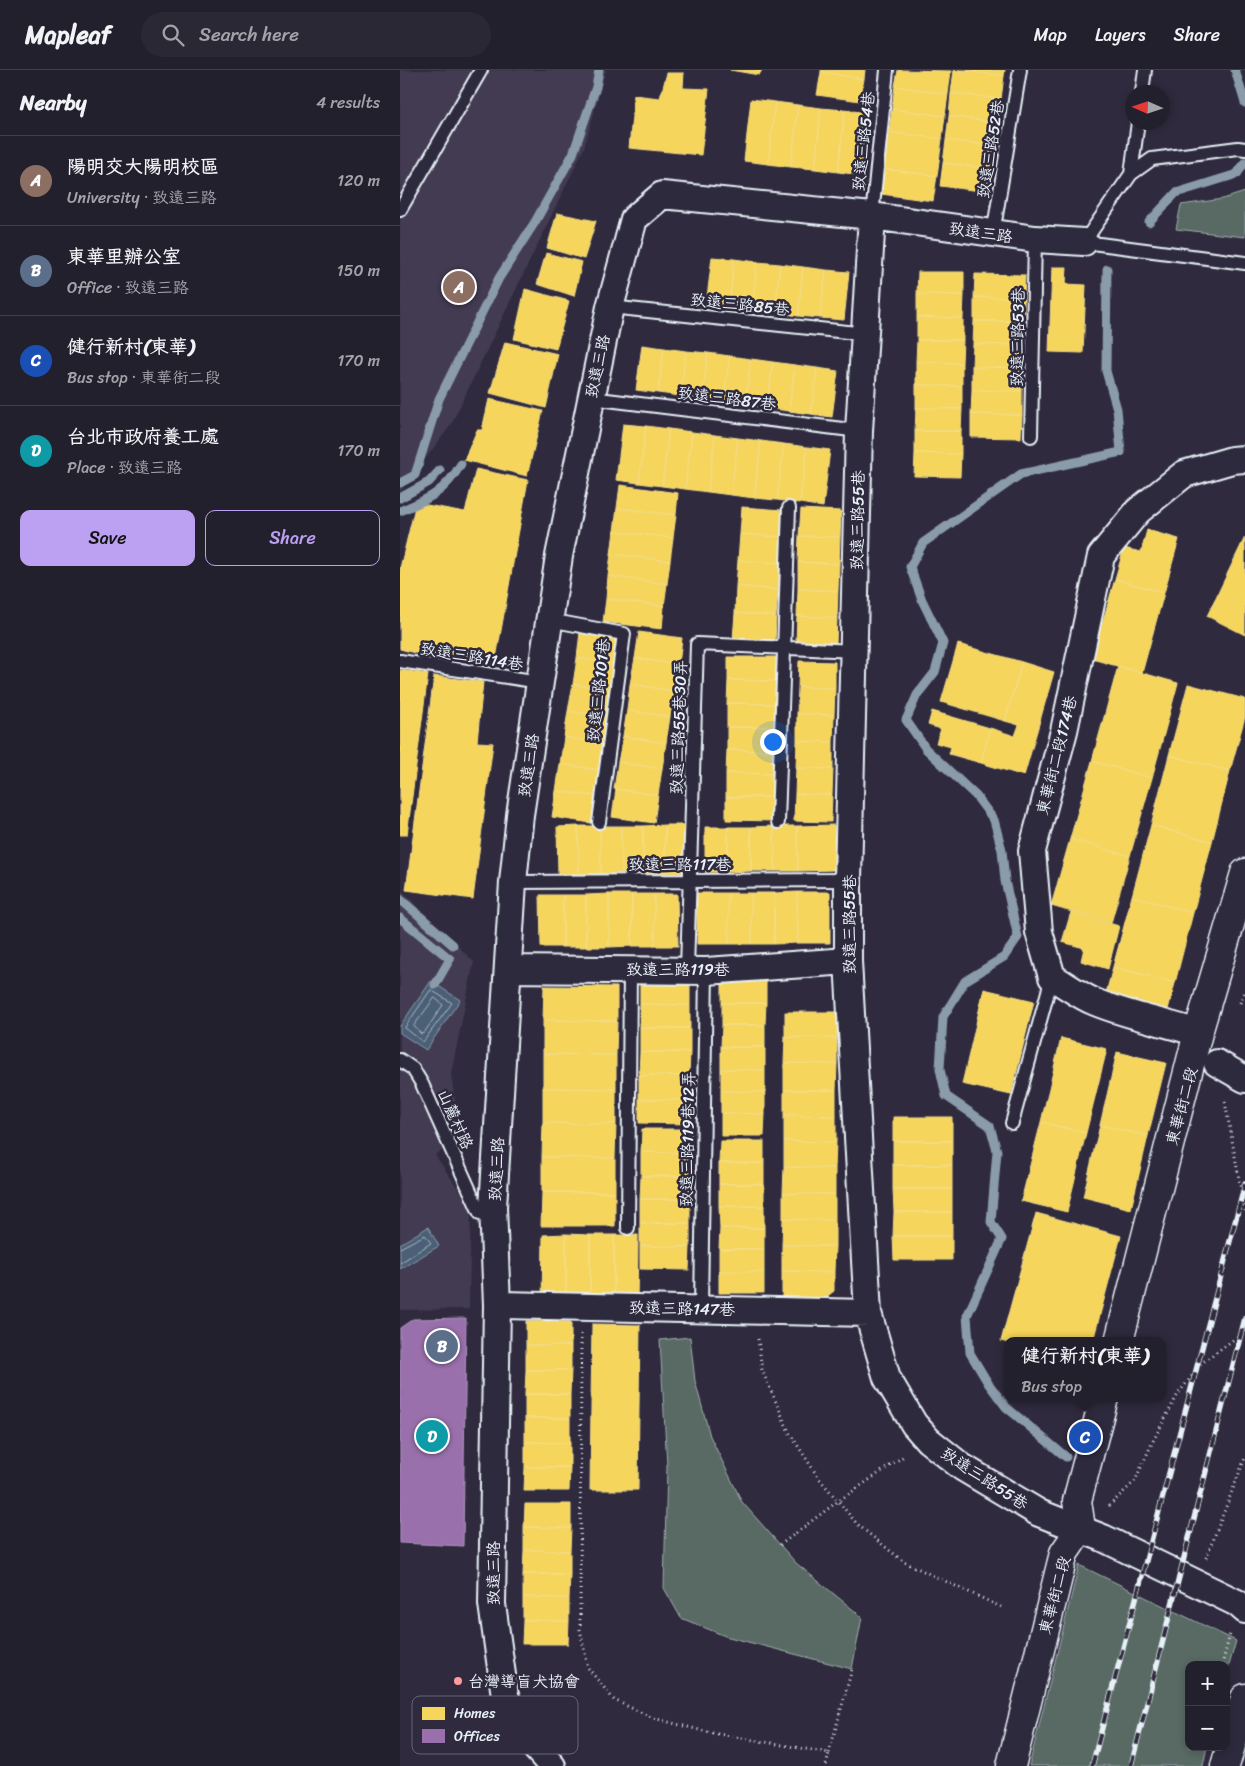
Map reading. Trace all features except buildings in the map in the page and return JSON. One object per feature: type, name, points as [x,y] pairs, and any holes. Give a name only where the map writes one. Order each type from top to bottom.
[{"type":"street","name":"致遠三路","points":[[506,1696],[492,1604],[496,1305],[493,1212],[513,882],[559,556],[610,307],[634,219],[662,195],[872,216],[1035,239],[1084,242]]},
{"type":"street","name":"致遠三路55巷","points":[[872,216],[859,431],[848,880],[848,961],[868,1313],[888,1378],[914,1424],[928,1440],[962,1468],[1039,1512],[1081,1528],[1237,1603],[1245,1610]]},
{"type":"street","name":"東華街二段174巷","points":[[1052,977],[1039,932],[1032,851],[1064,731],[1101,556],[1138,511],[1184,474],[1232,460],[1245,459]]},
{"type":"street","name":"東華街二段","points":[[1120,1337],[1198,1033],[1245,873]]},
{"type":"street","name":"致遠三路119巷","points":[[508,969],[697,970],[848,961]]},
{"type":"street","points":[[1052,977],[1094,1002],[1148,1021],[1167,1023],[1198,1033]]},
{"type":"street","points":[[1217,1063],[1245,1079]]},
{"type":"street","name":"致遠三路147巷","points":[[496,1305],[755,1309],[868,1313]]},
{"type":"street","points":[[1081,1528],[1077,1501],[1103,1402]]},
{"type":"street","name":"東華街二段","points":[[1011,1766],[1064,1553],[1081,1528]]},
{"type":"street","points":[[1225,1766],[1245,1698]]},
{"type":"street","name":"致遠三路","points":[[541,1754],[552,1766]]},
{"type":"lane","points":[[400,210],[480,70]]},
{"type":"lane","name":"致遠三路54巷","points":[[872,216],[887,70]]},
{"type":"lane","name":"致遠三路52巷","points":[[993,234],[1020,70]]},
{"type":"lane","points":[[1143,85],[1145,70]]},
{"type":"lane","points":[[1130,174],[1137,130]]},
{"type":"lane","points":[[1241,148],[1152,159],[1130,174],[1084,242],[1245,263]]},
{"type":"lane","name":"致遠三路53巷","points":[[1031,436],[1035,239]]},
{"type":"lane","name":"致遠三路85巷","points":[[610,307],[866,334]]},
{"type":"lane","name":"致遠三路87巷","points":[[591,398],[859,431]]},
{"type":"lane","points":[[778,822],[789,508]]},
{"type":"lane","name":"致遠三路101巷","points":[[549,620],[624,634],[599,822]]},
{"type":"lane","name":"致遠三路55巷30弄","points":[[697,970],[689,880],[697,644],[855,651]]},
{"type":"lane","name":"致遠三路114巷","points":[[400,661],[540,682]]},
{"type":"lane","name":"致遠三路117巷","points":[[513,882],[848,880]]},
{"type":"lane","points":[[628,1228],[630,969]]},
{"type":"lane","name":"致遠三路119巷12弄","points":[[697,970],[701,1308]]},
{"type":"lane","points":[[1012,1123],[1052,977]]},
{"type":"lane","name":"山麓村路","points":[[400,1060],[413,1069],[422,1084],[480,1213],[493,1212]]},
{"type":"path","points":[[581,1306],[580,1629],[588,1668],[614,1700],[653,1718],[707,1732],[829,1753]]},
{"type":"path","points":[[755,1309],[762,1370],[789,1432],[837,1502],[857,1524],[904,1562],[1001,1607]]},
{"type":"path","points":[[1106,1509],[1136,1481],[1178,1394],[1203,1362],[1245,1331]]},
{"type":"path","points":[[780,1545],[837,1502],[928,1440]]},
{"type":"path","points":[[1213,1563],[1205,1559],[1245,1458]]},
{"type":"path","points":[[1223,1661],[1230,1632]]},
{"type":"path","points":[[826,1766],[852,1669]]},
{"type":"shaded area","points":[[400,70],[606,70],[584,148],[451,425],[400,492]]},
{"type":"shaded area","points":[[400,889],[474,962],[451,1074],[461,1138],[435,1155],[471,1207],[469,1309],[400,1310]]},
{"type":"green space","points":[[1245,192],[1245,237],[1176,229],[1181,205],[1223,199]]},
{"type":"green space","points":[[690,1337],[695,1381],[710,1436],[742,1502],[796,1563],[862,1617],[852,1669],[725,1636],[681,1618],[664,1588],[667,1466],[660,1340]]},
{"type":"green space","points":[[1079,1565],[1236,1641],[1230,1662],[1185,1661],[1185,1751],[1206,1751],[1203,1766],[1029,1766]]},
{"type":"water","points":[[431,981],[460,1000],[426,1050],[400,1033],[400,1026]]},
{"type":"water","points":[[428,1227],[439,1246],[400,1269],[400,1244]]},
{"type":"waterway","points":[[400,483],[415,475],[439,399],[499,278],[535,222],[573,154],[596,87],[599,70]]},
{"type":"waterway","points":[[1235,70],[1245,103]]},
{"type":"waterway","points":[[1149,222],[1176,193],[1237,174],[1245,162]]},
{"type":"waterway","points":[[1066,1457],[1006,1407],[988,1383],[970,1353],[967,1316],[1002,1239],[991,1222],[997,1151],[990,1126],[946,1096],[940,1069],[943,1017],[965,981],[1004,957],[1018,937],[1005,881],[1002,850],[994,820],[976,796],[926,749],[906,720],[917,695],[935,672],[943,643],[922,600],[910,567],[923,543],[1021,474],[1121,452],[1117,409],[1106,371],[1107,269]]},
{"type":"waterway","points":[[400,511],[420,503],[442,488],[455,474],[461,464]]},
{"type":"waterway","points":[[400,498],[429,482],[440,470]]},
{"type":"waterway","points":[[400,899],[453,945]]},
{"type":"waterway","points":[[400,918],[450,959],[435,985]]},
{"type":"railway","points":[[1092,1766],[1245,1184]]},
{"type":"railway","points":[[1131,1766],[1245,1318]]},
{"type":"place","name":"陽明交大陽明校區","points":[[459,287]]},
{"type":"place","name":"東華里辦公室","points":[[442,1346]]},
{"type":"place","name":"台北市政府養工處","points":[[432,1436]]},
{"type":"place","name":"健行新村(東華)","points":[[1085,1437]]},
{"type":"place","name":"台灣導盲犬協會","points":[[458,1681]]}]
